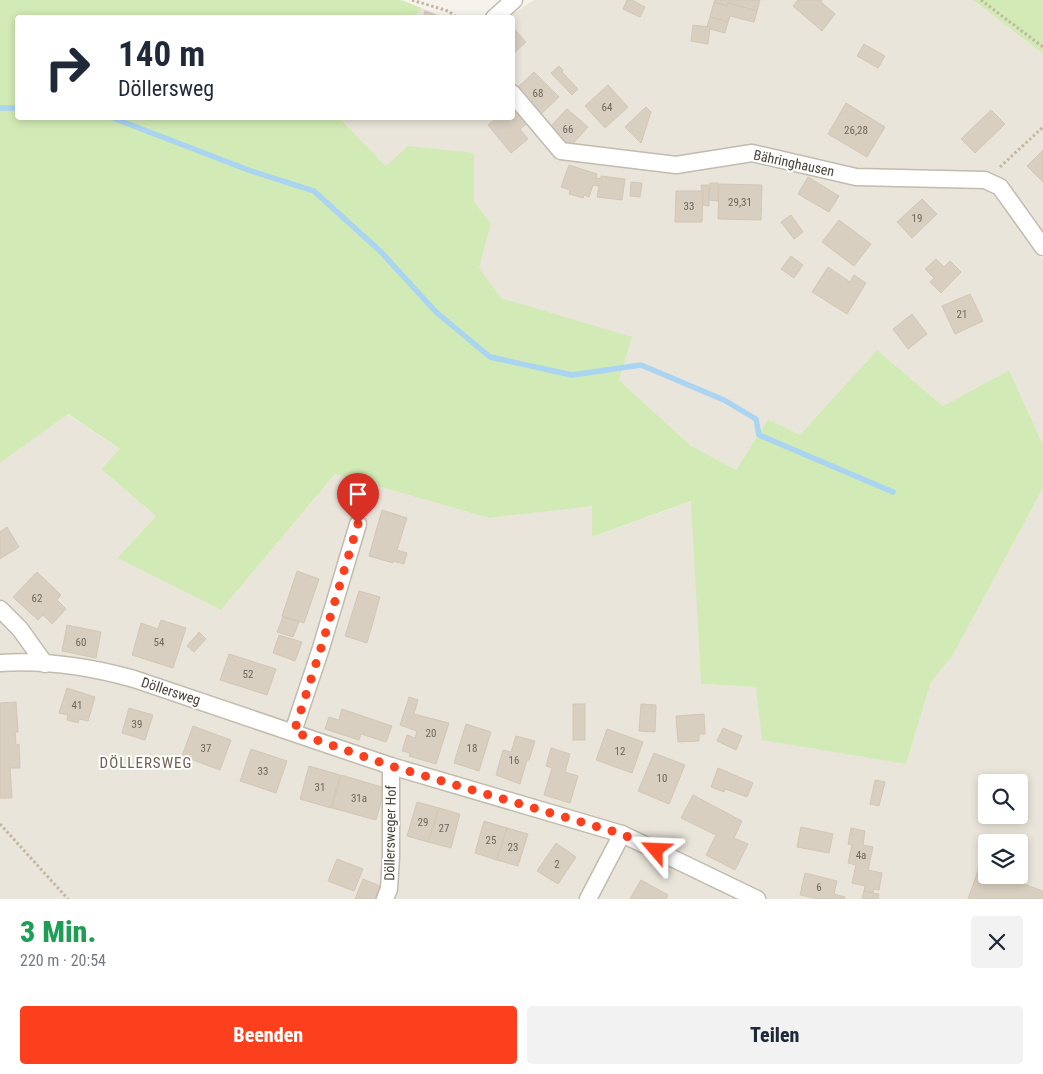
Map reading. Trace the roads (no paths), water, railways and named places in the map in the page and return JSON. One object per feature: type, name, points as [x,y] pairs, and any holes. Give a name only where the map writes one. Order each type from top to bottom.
[{"type":"street","points":[[497,15],[514,0]]},
{"type":"street","name":"Bähringhausen","points":[[515,97],[561,152],[676,165],[752,153],[856,177],[986,180],[1000,187],[1043,247]]},
{"type":"street","points":[[294,732],[358,524]]},
{"type":"street","points":[[0,609],[20,629],[45,664]]},
{"type":"street","name":"Döllersweg","points":[[0,663],[90,668],[112,673],[294,732],[391,766],[622,834],[757,899]]},
{"type":"street","name":"Döllersweger Hof","points":[[385,899],[389,889],[391,857],[391,766]]},
{"type":"street","points":[[588,899],[622,834]]},
{"type":"waterway","points":[[0,108],[15,108]]},
{"type":"waterway","points":[[118,120],[251,171],[314,191],[381,252],[436,312],[490,357],[572,375],[641,365],[724,400],[756,419],[759,435],[893,492]]},
{"type":"district","name":"DÖLLERSWEG","points":[[146,763]]}]
